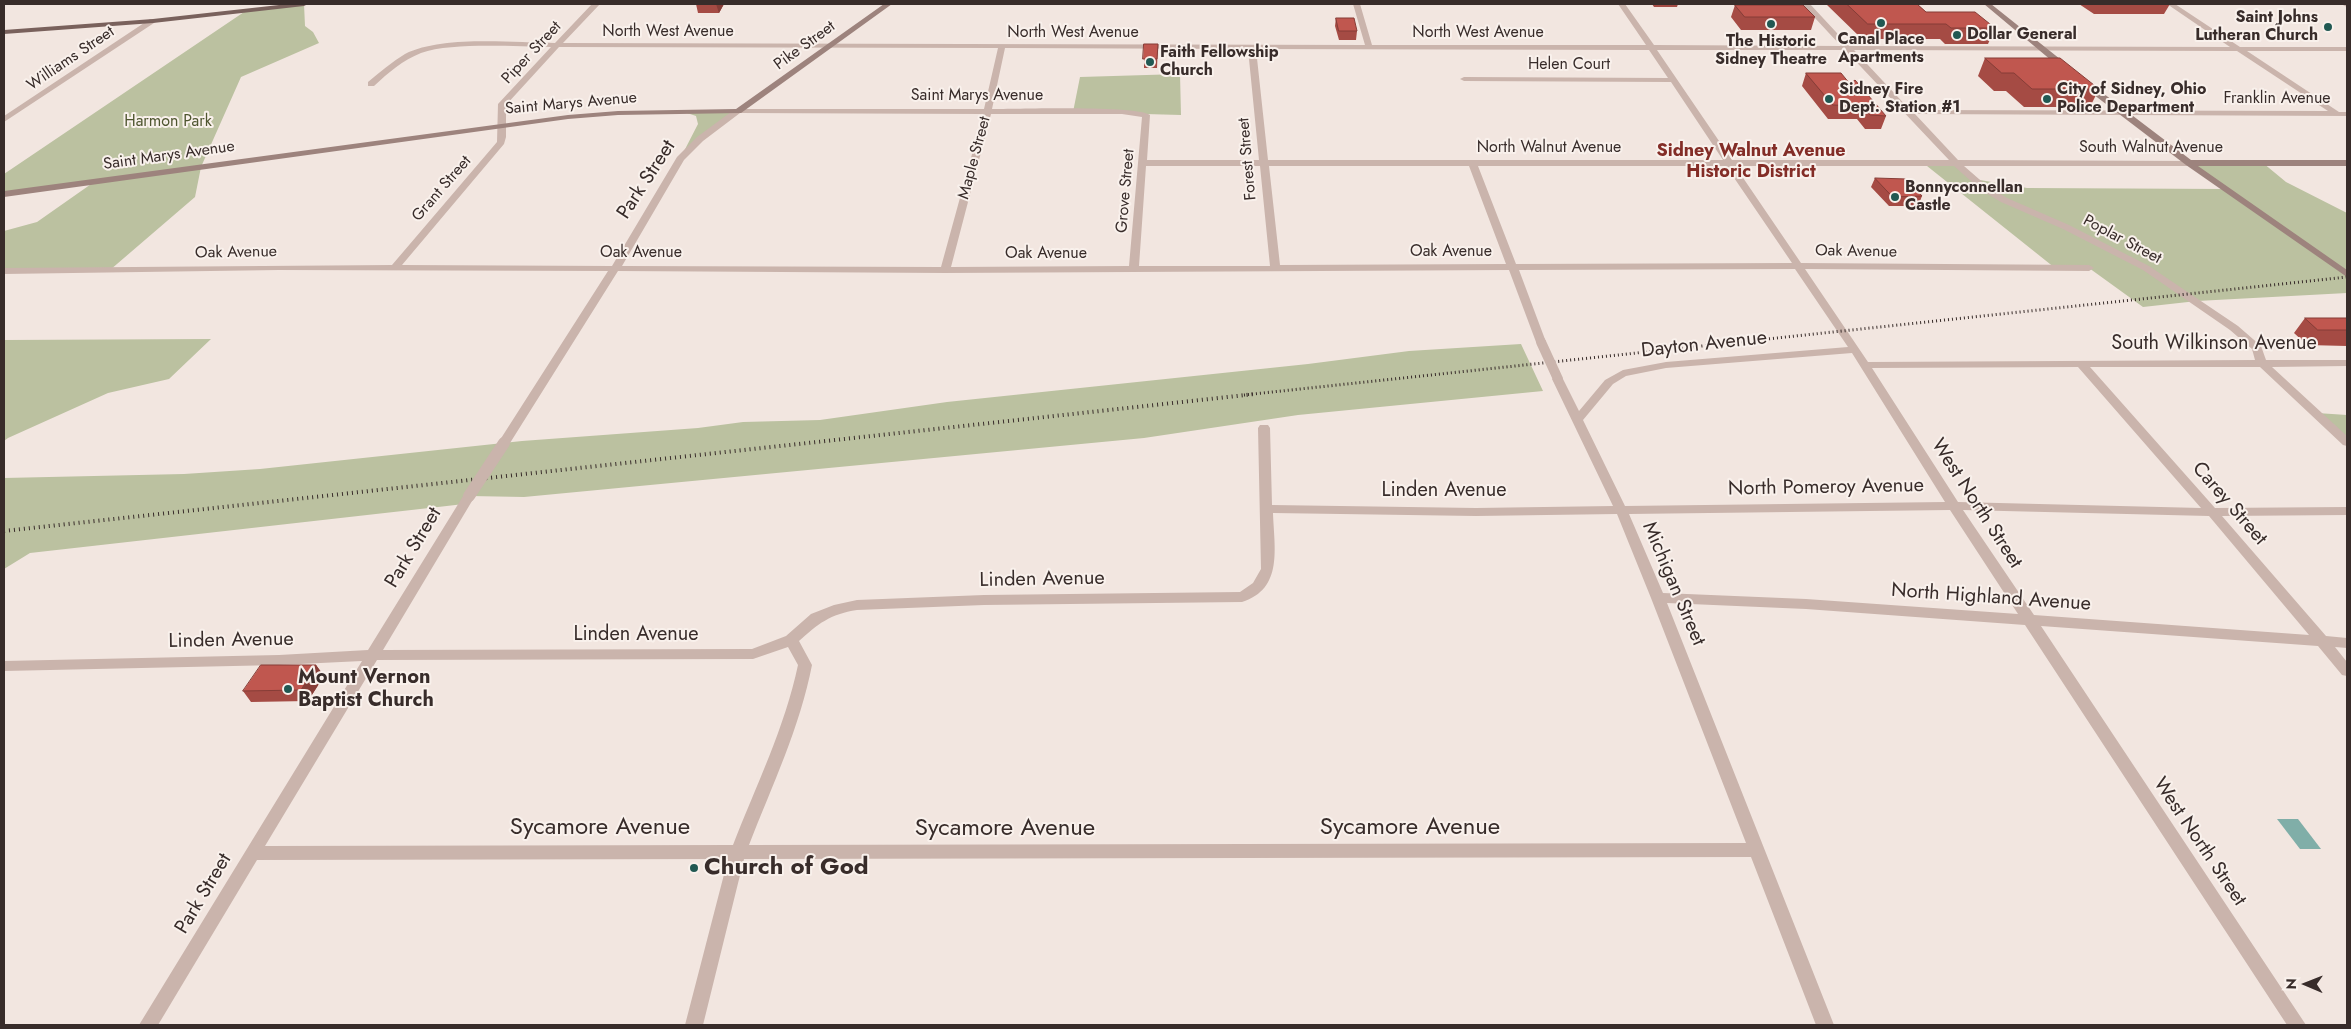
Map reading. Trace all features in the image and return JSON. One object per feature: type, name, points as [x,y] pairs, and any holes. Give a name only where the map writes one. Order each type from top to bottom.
[{"type":"main road","points":[[4,32],[153,21],[304,4]]},
{"type":"main road","name":"Pike Street","points":[[738,111],[888,4]]},
{"type":"main road","points":[[1986,4],[2189,163],[2347,274]]},
{"type":"main road","name":"Saint Marys Avenue","points":[[4,194],[502,125],[618,113],[738,111]]},
{"type":"main road","name":"South Walnut Avenue","points":[[2189,163],[2347,163]]},
{"type":"street","name":"Piper Street","points":[[502,125],[500,110],[502,104],[596,4]]},
{"type":"street","points":[[1358,4],[1369,47]]},
{"type":"street","name":"West North Street","points":[[1622,4],[1865,365],[1954,506],[2297,1025]]},
{"type":"street","name":"Poplar Street","points":[[1806,4],[1955,162],[1991,192],[2066,227],[2146,268],[2197,301],[2257,348],[2261,362],[2347,442]]},
{"type":"street","points":[[2171,4],[2347,121]]},
{"type":"street","name":"Williams Street","points":[[4,120],[153,21]]},
{"type":"street","name":"North West Avenue","points":[[371,84],[404,57],[417,51],[434,47],[1002,46],[2347,49]]},
{"type":"street","name":"Maple Street","points":[[945,270],[988,111],[1002,46]]},
{"type":"street","name":"Forest Street","points":[[1252,47],[1275,268]]},
{"type":"street","name":"Helen Court","points":[[1464,79],[1674,80]]},
{"type":"street","name":"Saint Marys Avenue","points":[[738,111],[1122,112],[1146,115]]},
{"type":"street","name":"Park Street","points":[[148,1025],[469,496],[616,267],[680,159],[700,139],[738,111]]},
{"type":"street","points":[[4,112],[16,112]]},
{"type":"street","name":"Franklin Avenue","points":[[1907,112],[2347,114]]},
{"type":"street","name":"Grove Street","points":[[1134,269],[1146,115]]},
{"type":"street","name":"Grant Street","points":[[394,268],[501,142],[504,133],[502,125]]},
{"type":"street","name":"North Walnut Avenue","points":[[1143,163],[1955,162]]},
{"type":"street","name":"South Walnut Avenue","points":[[1955,162],[2189,163]]},
{"type":"street","name":"Michigan Street","points":[[1473,164],[1541,342],[1621,510],[1658,598],[1825,1025]]},
{"type":"street","name":"Oak Avenue","points":[[4,272],[616,267],[945,270],[1798,266],[2089,268]]},
{"type":"street","name":"Dayton Avenue","points":[[1577,420],[1608,382],[1623,373],[1666,365],[1855,350]]},
{"type":"street","name":"South Wilkinson Avenue","points":[[1865,365],[2347,363]]},
{"type":"street","name":"Carey Street","points":[[2080,364],[2212,512],[2347,671]]},
{"type":"street","points":[[1264,428],[1267,509]]},
{"type":"street","name":"North Pomeroy Avenue","points":[[1621,510],[1954,506],[2212,512],[2347,511]]},
{"type":"street","name":"Linden Avenue","points":[[4,666],[279,660],[373,655],[752,654],[791,640],[816,618],[838,608],[857,605],[984,600],[1216,599],[1242,597],[1254,591],[1263,582],[1268,569],[1267,509],[1476,512],[1621,510]]},
{"type":"street","name":"North Highland Avenue","points":[[1658,598],[1806,604],[2030,619],[2182,633],[2347,643]]},
{"type":"street","points":[[694,1025],[738,852],[792,715],[801,686],[805,666],[791,640]]},
{"type":"street","name":"Sycamore Avenue","points":[[252,853],[1758,850]]},
{"type":"green space","name":"Harmon Park","points":[[304,4],[305,26],[313,32],[319,43],[241,77],[201,167],[195,197],[110,270],[4,271],[4,231],[37,222],[94,182],[4,194],[4,174],[247,10]]},
{"type":"green space","points":[[1180,74],[1181,115],[1073,112],[1080,77]]},
{"type":"green space","points":[[738,111],[680,159],[698,124],[696,116],[684,112]]},
{"type":"green space","points":[[1922,162],[1955,162],[1974,179],[2027,188],[2224,189],[2189,163],[2263,163],[2286,182],[2347,213],[2347,293],[2197,301],[2143,307],[2089,268],[2055,268]]},
{"type":"green space","points":[[211,339],[169,379],[108,393],[4,441],[4,340]]},
{"type":"green space","points":[[1521,344],[1543,391],[1298,415],[1144,438],[524,497],[470,496],[464,504],[30,553],[4,569],[4,478],[184,474],[260,469],[522,441],[698,428],[743,422],[820,420],[947,402],[1308,364],[1409,351]]},
{"type":"green space","points":[[2317,413],[2347,415],[2347,442]]},
{"type":"water","points":[[2277,819],[2298,819],[2321,849],[2300,849]]},
{"type":"building","points":[[1847,4],[1917,4],[1926,12],[1975,12],[1995,28],[1951,28],[1946,24],[1868,24]]},
{"type":"building","points":[[1735,5],[1803,5],[1815,17],[1745,17]]},
{"type":"building","points":[[1336,18],[1354,18],[1357,31],[1339,31]]},
{"type":"building","points":[[1144,44],[1158,44],[1157,59],[1143,59]]},
{"type":"building","points":[[1985,58],[2060,58],[2099,89],[2032,89],[2014,73],[2002,73]]},
{"type":"building","points":[[1806,73],[1841,73],[1850,84],[1855,80],[1886,116],[1870,115],[1862,106],[1833,105]]},
{"type":"building","points":[[1875,178],[1907,179],[1922,196],[1893,197]]},
{"type":"building","points":[[2305,318],[2347,318],[2347,330],[2318,330]]},
{"type":"building","points":[[261,665],[316,665],[301,690],[243,691]]},
{"type":"railway","points":[[1244,395],[2347,277]]},
{"type":"railway","points":[[4,531],[1255,394]]},
{"type":"place","name":"Canal Place Apartments","points":[[1881,23]]},
{"type":"place","name":"The Historic Sidney Theatre","points":[[1771,24]]},
{"type":"place","name":"Saint Johns Lutheran Church","points":[[2328,27]]},
{"type":"place","name":"Dollar General","points":[[1957,35]]},
{"type":"place","name":"Faith Fellowship Church","points":[[1150,62]]},
{"type":"place","name":"Sidney Fire Dept. Station #1","points":[[1829,99]]},
{"type":"place","name":"City of Sidney, Ohio Police Department","points":[[2047,99]]},
{"type":"place","name":"Bonnyconnellan Castle","points":[[1895,197]]},
{"type":"place","name":"Mount Vernon Baptist Church","points":[[288,689]]},
{"type":"place","name":"Church of God","points":[[694,868]]},
{"type":"district","name":"Sidney Walnut Avenue Historic District","points":[[1751,162]]}]
